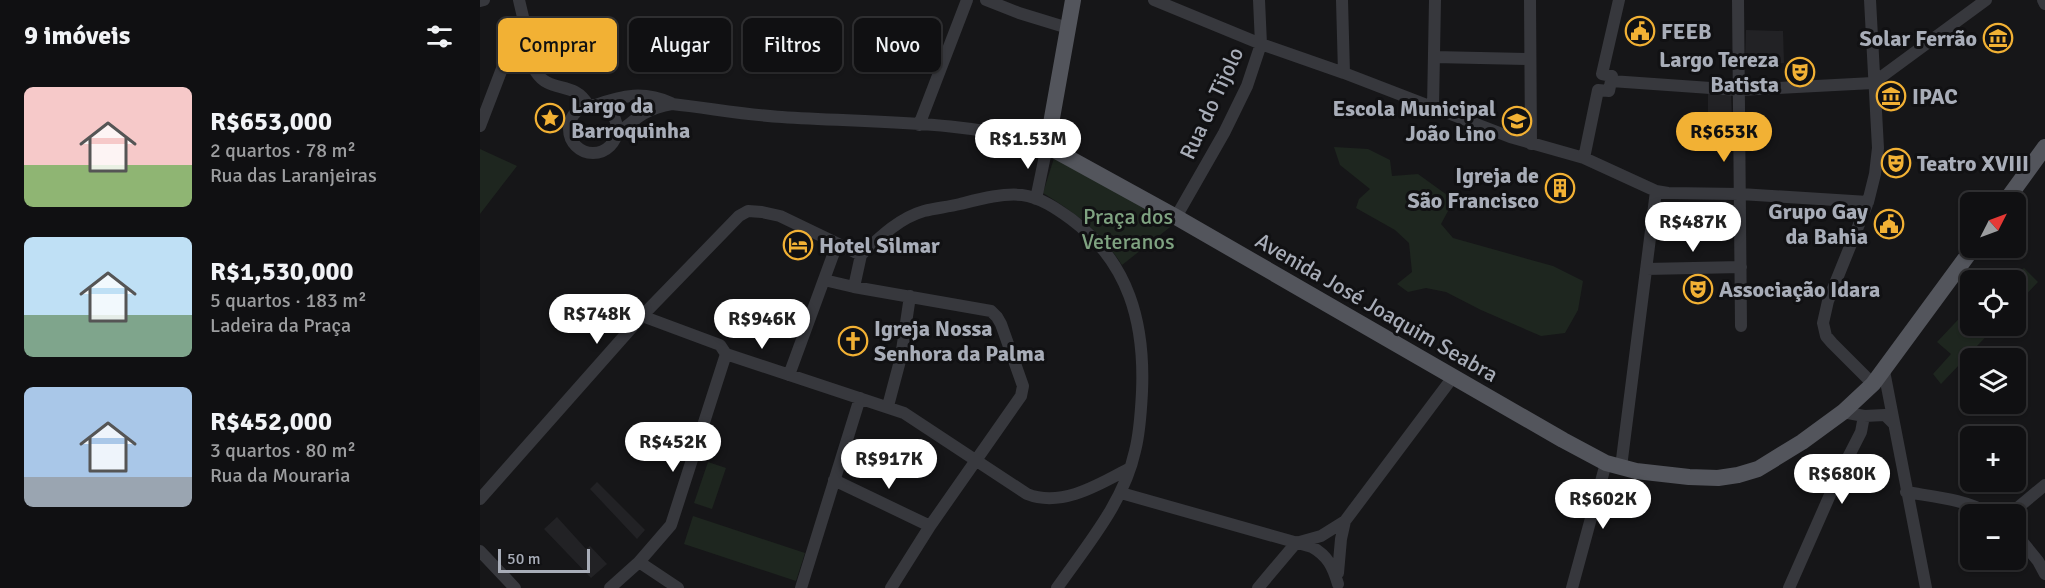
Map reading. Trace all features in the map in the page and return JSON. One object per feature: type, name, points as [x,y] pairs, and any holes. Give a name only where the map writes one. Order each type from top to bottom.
[{"type":"main road","points":[[1047,146],[1072,0]]},
{"type":"main road","name":"Avenida José Joaquim Seabra","points":[[1047,146],[1176,217],[1453,377],[1613,465],[1689,477],[1718,478],[1758,469],[1780,458],[1843,412],[1879,378],[1966,258]]},
{"type":"main road","points":[[2012,192],[2045,147]]},
{"type":"street","points":[[519,0],[523,18]]},
{"type":"street","points":[[918,125],[967,0]]},
{"type":"street","points":[[986,0],[1068,28]]},
{"type":"street","points":[[1154,0],[1261,44],[1344,73],[1510,138],[1584,158],[1656,191],[1868,202]]},
{"type":"street","name":"Rua do Tijolo","points":[[1176,217],[1224,133],[1247,86],[1261,44],[1259,0]]},
{"type":"street","points":[[1342,0],[1344,73]]},
{"type":"street","points":[[1433,107],[1435,0]]},
{"type":"street","points":[[1530,0],[1531,144]]},
{"type":"street","points":[[1584,158],[1598,90],[1609,91],[1612,76],[1602,74],[1619,0]]},
{"type":"street","points":[[1738,0],[1741,326]]},
{"type":"street","points":[[1870,0],[1878,148],[1875,174],[1868,202],[1828,301],[1823,323],[1826,336],[1832,343],[1879,378],[1893,423],[1926,588]]},
{"type":"street","points":[[1611,81],[1739,90],[1873,83],[1986,0]]},
{"type":"street","points":[[1434,57],[1530,59]]},
{"type":"street","points":[[480,126],[501,72]]},
{"type":"street","points":[[536,72],[541,80],[579,93],[592,105],[608,111],[613,116],[616,123],[615,136],[608,147],[596,152],[582,150],[574,143],[569,131],[571,118],[581,107],[592,105]]},
{"type":"street","name":"Avenida José Joaquim Seabra","points":[[592,105],[630,95],[655,96],[672,104]]},
{"type":"street","name":"Avenida José Joaquim Seabra","points":[[615,136],[647,110],[672,104],[780,117],[918,125],[1012,136],[1047,146]]},
{"type":"street","points":[[1036,199],[1047,146]]},
{"type":"street","points":[[1572,588],[1613,465],[1646,269],[1656,191]]},
{"type":"street","points":[[854,287],[861,255],[884,233],[922,212],[984,197],[1023,195],[1036,199],[1060,211],[1083,228],[1098,243],[1125,284],[1135,309],[1143,365],[1136,450],[1121,493],[1057,588]]},
{"type":"street","points":[[480,499],[642,316],[739,216],[748,211],[780,216],[861,255]]},
{"type":"street","points":[[789,375],[837,244]]},
{"type":"street","points":[[1646,269],[1741,267]]},
{"type":"street","points":[[824,280],[991,311],[998,317],[1021,379],[1022,391],[930,526],[891,588]]},
{"type":"street","points":[[888,406],[901,357],[910,296]]},
{"type":"street","points":[[642,316],[720,345],[726,354],[888,406],[918,420],[1037,498],[1063,497],[1079,493],[1130,468]]},
{"type":"street","points":[[610,588],[639,562],[671,525],[726,354]]},
{"type":"street","points":[[1258,588],[1296,543],[1321,536],[1345,521],[1453,377]]},
{"type":"street","points":[[801,588],[860,398]]},
{"type":"street","points":[[1843,412],[1864,416],[1885,415],[1893,423]]},
{"type":"street","points":[[1789,588],[1837,479],[1861,432],[1864,416]]},
{"type":"street","points":[[834,480],[930,526]]},
{"type":"street","points":[[2022,504],[2045,484]]},
{"type":"street","points":[[1906,492],[1969,504]]},
{"type":"street","points":[[1121,493],[1312,547],[1326,556],[1331,564],[1337,587]]},
{"type":"street","points":[[1337,587],[1338,561],[1345,521]]},
{"type":"street","points":[[2026,546],[2045,574]]},
{"type":"street","points":[[480,551],[515,588]]},
{"type":"street","points":[[639,562],[678,588]]},
{"type":"shaded area","points":[[1746,30],[1783,31],[1784,63],[1745,63]]},
{"type":"shaded area","points":[[1708,94],[1731,94],[1732,119],[1708,119]]},
{"type":"shaded area","points":[[597,482],[645,530],[637,539],[590,489]]},
{"type":"shaded area","points":[[557,517],[586,549],[590,546],[607,564],[591,578],[544,529]]},
{"type":"green space","points":[[1334,147],[1368,149],[1390,160],[1392,176],[1418,174],[1454,200],[1441,224],[1453,238],[1553,266],[1583,281],[1578,310],[1565,333],[1541,336],[1446,292],[1426,288],[1408,292],[1397,284],[1412,272],[1409,243],[1395,230],[1356,208],[1359,199],[1370,189],[1340,165]]},
{"type":"green space","points":[[480,149],[517,166],[480,214]]},
{"type":"green space","name":"Praça dos Veteranos","points":[[1054,158],[1174,224],[1122,265],[1105,242],[1087,224],[1043,193]]},
{"type":"green space","points":[[2026,270],[2038,282],[2026,295]]},
{"type":"green space","points":[[1960,318],[1960,336],[1987,336],[1975,348],[1960,348],[1960,364],[1941,384],[1933,374],[1951,354],[1937,342]]},
{"type":"green space","points":[[708,462],[726,468],[712,509],[694,503]]},
{"type":"green space","points":[[693,516],[805,553],[796,581],[684,544]]},
{"type":"place","name":"FEEB","points":[[1640,31]]},
{"type":"place","name":"Solar Ferrão","points":[[1998,38]]},
{"type":"place","name":"Largo Tereza Batista","points":[[1800,72]]},
{"type":"place","name":"IPAC","points":[[1891,96]]},
{"type":"place","name":"Largo da Barroquinha","points":[[550,118]]},
{"type":"place","name":"Escola Municipal João Lino","points":[[1517,121]]},
{"type":"place","name":"Teatro XVIII","points":[[1896,163]]},
{"type":"place","name":"Igreja de São Francisco","points":[[1560,188]]},
{"type":"place","name":"Grupo Gay da Bahia","points":[[1889,224]]},
{"type":"place","name":"Hotel Silmar","points":[[798,245]]},
{"type":"place","name":"Associação Idara","points":[[1698,289]]},
{"type":"place","name":"Igreja Nossa Senhora da Palma","points":[[853,341]]}]
